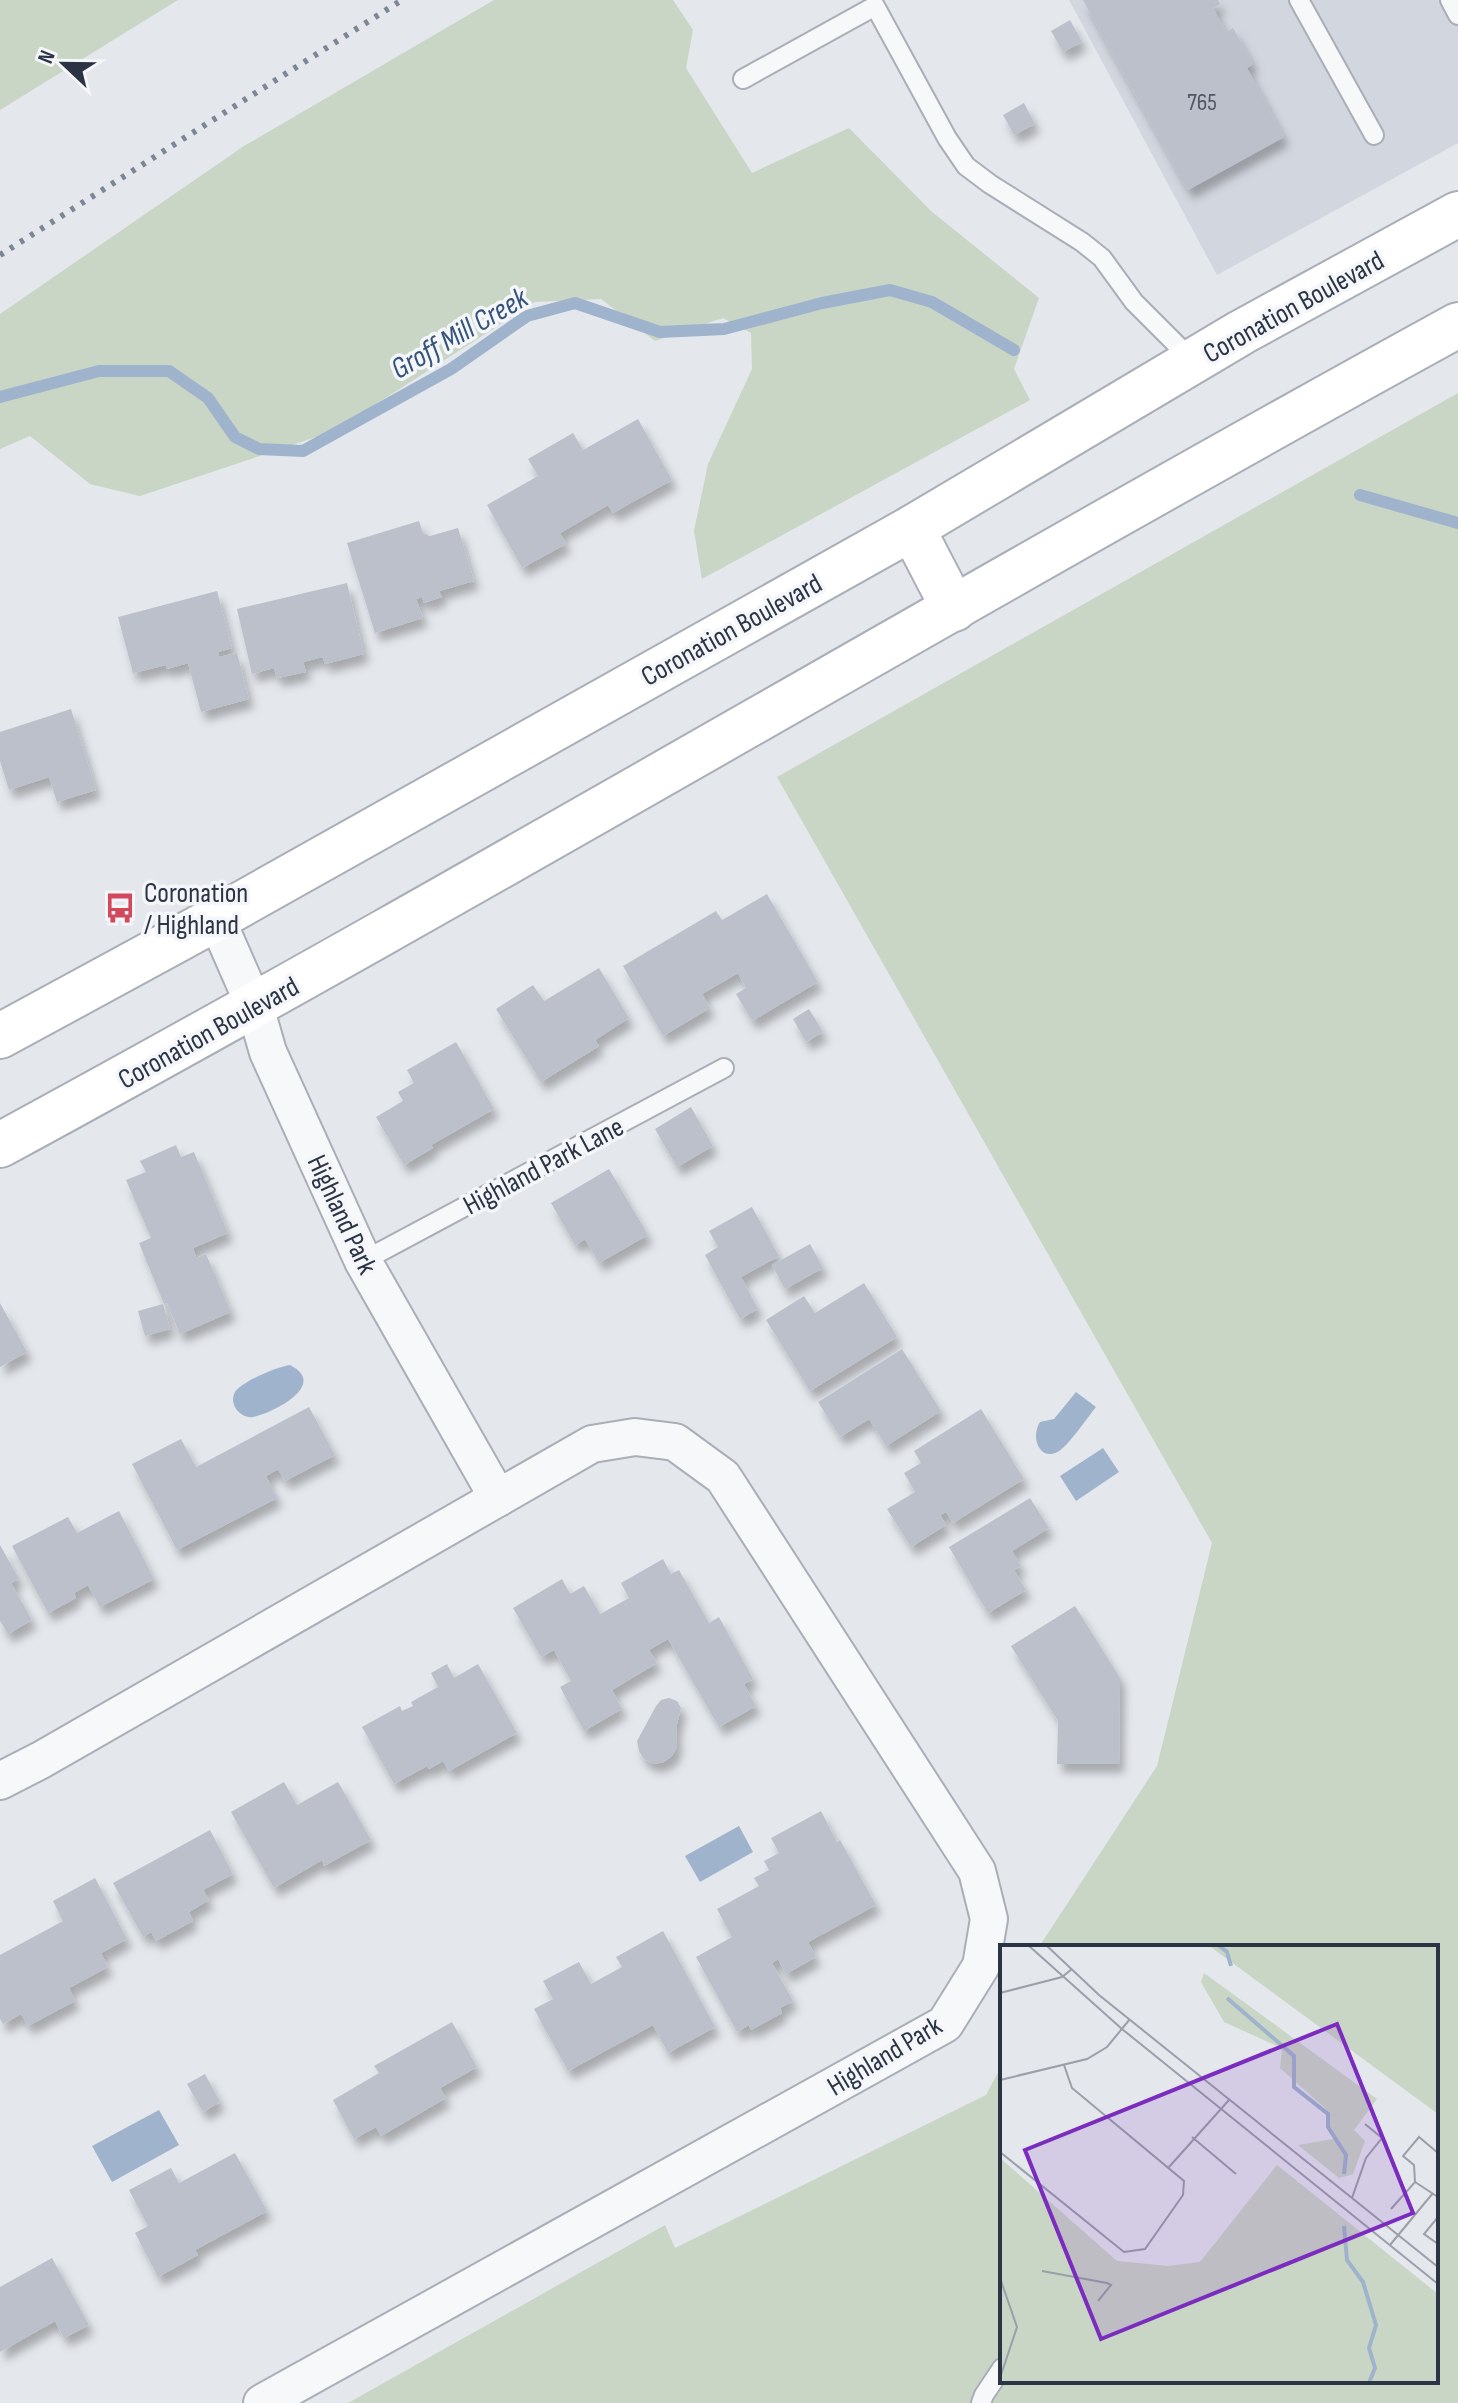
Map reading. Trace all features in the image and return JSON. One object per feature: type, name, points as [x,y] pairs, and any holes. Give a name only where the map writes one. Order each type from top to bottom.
[{"type":"main road","name":"Coronation Boulevard","points":[[0,1036],[912,528],[1193,361],[1458,214]]},
{"type":"main road","name":"Coronation Boulevard","points":[[0,1145],[255,1007],[1277,424],[1458,325]]},
{"type":"main road","points":[[912,528],[954,609]]},
{"type":"street","name":"Highland Park","points":[[216,918],[255,1007],[268,1052],[363,1261],[498,1498]]},
{"type":"street","name":"Highland Park","points":[[0,1781],[592,1444],[635,1437],[675,1442],[723,1477],[977,1871],[989,1919],[981,1966],[945,2024],[262,2403]]},
{"type":"lane","points":[[1299,0],[1374,135]]},
{"type":"lane","points":[[1450,0],[1458,15]]},
{"type":"lane","points":[[743,79],[875,6],[947,138],[966,166],[1102,258],[1134,302],[1193,361]]},
{"type":"lane","name":"Highland Park Lane","points":[[363,1261],[724,1068]]},
{"type":"lane","points":[[981,2403],[1000,2371]]},
{"type":"shaded area","points":[[1069,0],[1458,0],[1458,143],[1217,275]]},
{"type":"green space","points":[[0,0],[178,0],[0,110]]},
{"type":"green space","points":[[494,0],[673,0],[693,30],[686,68],[752,173],[849,128],[931,211],[1039,298],[1014,369],[1030,400],[702,579],[694,531],[708,464],[752,369],[751,333],[723,318],[655,341],[601,299],[535,302],[334,431],[140,496],[90,484],[30,436],[0,449],[0,314],[244,146]]},
{"type":"green space","points":[[1458,393],[1458,2403],[348,2403],[665,2225],[675,2248],[986,2095],[1000,2069],[1000,2383],[1438,2383],[1438,1945],[1040,1945],[1157,1766],[1212,1543],[777,777]]},
{"type":"water","points":[[290,1365],[300,1373],[303,1381],[294,1397],[273,1410],[253,1417],[244,1416],[237,1410],[233,1397],[239,1388],[261,1375]]},
{"type":"water","points":[[1076,1392],[1096,1407],[1063,1448],[1047,1454],[1039,1447],[1037,1428],[1040,1422],[1054,1419]]},
{"type":"water","points":[[1103,1448],[1119,1472],[1076,1501],[1060,1476]]},
{"type":"water","points":[[739,1826],[753,1852],[700,1882],[685,1856]]},
{"type":"water","points":[[159,2110],[179,2145],[112,2182],[92,2146]]},
{"type":"building","points":[[1083,0],[1218,0],[1220,4],[1213,8],[1226,32],[1233,28],[1253,64],[1247,68],[1284,137],[1188,190]]},
{"type":"building","points":[[1070,20],[1082,42],[1063,52],[1051,31]]},
{"type":"building","points":[[1024,103],[1035,124],[1014,135],[1003,115]]},
{"type":"building","points":[[638,419],[672,480],[613,513],[608,505],[560,533],[566,544],[522,568],[487,505],[538,476],[528,459],[573,433],[583,450]]},
{"type":"building","points":[[419,521],[423,533],[430,536],[458,528],[474,581],[439,591],[442,597],[424,603],[422,597],[416,599],[423,618],[375,633],[347,543]]},
{"type":"building","points":[[347,583],[364,654],[325,664],[323,657],[303,662],[306,672],[277,678],[274,668],[252,674],[237,609]]},
{"type":"building","points":[[217,591],[232,648],[218,652],[219,657],[237,653],[249,699],[201,712],[188,663],[133,673],[118,617]]},
{"type":"building","points":[[71,709],[96,790],[57,802],[49,777],[9,790],[0,761],[0,732]]},
{"type":"building","points":[[767,894],[818,982],[752,1021],[736,994],[746,988],[738,973],[702,994],[710,1008],[663,1036],[623,966],[716,911],[722,920]]},
{"type":"building","points":[[599,968],[629,1018],[595,1040],[599,1046],[541,1082],[496,1009],[533,985],[544,1001]]},
{"type":"building","points":[[809,1009],[823,1032],[806,1042],[793,1019]]},
{"type":"building","points":[[456,1042],[494,1109],[431,1145],[433,1148],[404,1165],[376,1117],[403,1101],[398,1092],[414,1083],[407,1070]]},
{"type":"building","points":[[691,1107],[713,1146],[677,1167],[655,1129]]},
{"type":"building","points":[[176,1145],[181,1157],[194,1152],[228,1233],[193,1248],[196,1258],[206,1254],[231,1312],[180,1334],[139,1243],[151,1238],[126,1180],[146,1172],[140,1161]]},
{"type":"building","points":[[609,1169],[648,1235],[599,1263],[585,1239],[575,1245],[551,1203]]},
{"type":"building","points":[[752,1207],[779,1256],[741,1277],[758,1309],[740,1319],[705,1255],[718,1247],[709,1231]]},
{"type":"building","points":[[810,1244],[823,1268],[785,1289],[772,1265]]},
{"type":"building","points":[[864,1283],[897,1337],[810,1391],[766,1320],[804,1296],[815,1313]]},
{"type":"building","points":[[0,1303],[27,1352],[0,1367]]},
{"type":"building","points":[[163,1304],[170,1329],[145,1336],[138,1311]]},
{"type":"building","points":[[902,1349],[941,1411],[886,1446],[869,1419],[840,1437],[818,1402]]},
{"type":"building","points":[[309,1407],[335,1455],[285,1481],[278,1469],[266,1476],[277,1498],[177,1550],[132,1464],[181,1439],[196,1467]]},
{"type":"building","points":[[981,1409],[1024,1479],[953,1523],[946,1512],[940,1515],[946,1525],[911,1547],[887,1509],[915,1492],[904,1473],[921,1463],[914,1451]]},
{"type":"building","points":[[1030,1498],[1049,1528],[1012,1551],[1021,1566],[1014,1570],[1026,1590],[988,1613],[949,1547]]},
{"type":"building","points":[[119,1511],[154,1579],[100,1607],[88,1585],[74,1593],[76,1598],[48,1613],[12,1546],[68,1517],[77,1533]]},
{"type":"building","points":[[0,1545],[19,1579],[11,1583],[32,1620],[8,1634],[0,1621]]},
{"type":"building","points":[[663,1559],[671,1574],[679,1570],[709,1623],[719,1617],[753,1679],[744,1684],[756,1706],[719,1727],[668,1639],[649,1650],[657,1663],[612,1690],[622,1709],[584,1731],[560,1687],[571,1681],[554,1650],[541,1657],[513,1608],[562,1579],[570,1594],[584,1586],[600,1614],[629,1598],[621,1583]]},
{"type":"building","points":[[1075,1606],[1120,1678],[1119,1764],[1057,1764],[1058,1721],[1011,1646]]},
{"type":"building","points":[[447,1664],[454,1678],[478,1664],[517,1733],[449,1771],[443,1761],[394,1784],[362,1727],[400,1706],[402,1711],[413,1706],[411,1702],[438,1687],[431,1673]]},
{"type":"building","points":[[669,1698],[677,1701],[681,1708],[676,1728],[677,1747],[664,1762],[654,1764],[644,1759],[637,1741],[656,1706],[661,1700]]},
{"type":"building","points":[[284,1782],[297,1805],[338,1782],[371,1840],[324,1866],[322,1860],[274,1888],[231,1812]]},
{"type":"building","points":[[821,1811],[876,1905],[808,1942],[816,1957],[786,1974],[778,1959],[772,1963],[793,2001],[780,2008],[782,2013],[751,2030],[749,2025],[737,2032],[696,1957],[732,1937],[717,1909],[759,1886],[754,1878],[769,1870],[764,1861],[779,1853],[771,1838]]},
{"type":"building","points":[[210,1830],[233,1874],[203,1890],[209,1900],[189,1912],[193,1921],[156,1941],[151,1932],[143,1937],[113,1883]]},
{"type":"building","points":[[95,1878],[127,1939],[101,1953],[108,1967],[69,1988],[75,2001],[28,2026],[21,2014],[3,2024],[0,2019],[0,1955],[63,1921],[53,1901]]},
{"type":"building","points":[[663,1931],[715,2027],[668,2053],[653,2025],[568,2071],[534,2009],[553,1999],[543,1981],[579,1962],[591,1984],[622,1967],[616,1957]]},
{"type":"building","points":[[452,2022],[477,2067],[440,2088],[446,2098],[381,2136],[376,2127],[354,2139],[333,2100],[379,2073],[374,2066]]},
{"type":"building","points":[[205,2074],[220,2102],[203,2112],[187,2084]]},
{"type":"building","points":[[235,2153],[267,2211],[195,2250],[198,2255],[158,2277],[135,2233],[148,2226],[129,2190],[171,2168],[179,2183]]},
{"type":"building","points":[[52,2258],[89,2325],[64,2338],[55,2321],[0,2352],[0,2287]]},
{"type":"waterway","name":"Groff Mill Creek","points":[[0,397],[99,371],[169,371],[208,398],[235,437],[259,449],[303,451],[451,369],[527,316],[575,303],[660,332],[724,329],[822,303],[890,290],[932,302],[1014,350]]},
{"type":"waterway","name":"Groff Mill Creek","points":[[1360,495],[1458,523]]},
{"type":"railway","points":[[0,255],[402,0]]},
{"type":"place","name":"Coronation / Highland","points":[[120,908]]}]
